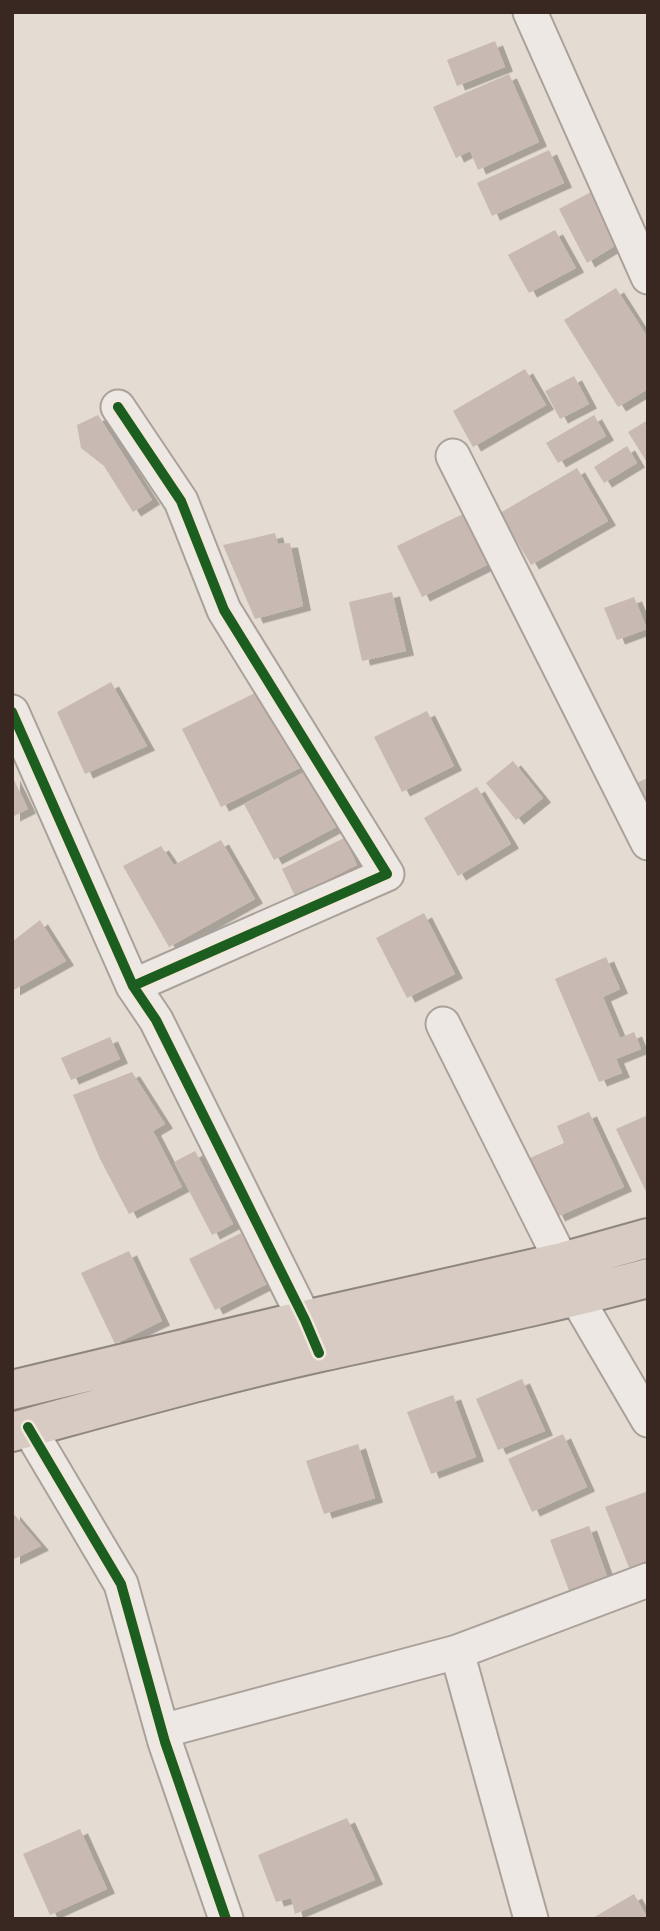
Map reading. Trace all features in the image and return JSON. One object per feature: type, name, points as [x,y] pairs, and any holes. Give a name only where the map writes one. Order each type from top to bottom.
[{"type":"highway","points":[[20,1429],[139,1397],[312,1336],[648,1238]]},
{"type":"highway","points":[[12,1390],[312,1336],[576,1297],[648,1278]]},
{"type":"street","points":[[530,12],[648,277]]},
{"type":"street","points":[[118,407],[181,501],[224,610],[387,874],[133,986]]},
{"type":"street","points":[[453,456],[648,843]]},
{"type":"street","points":[[12,712],[133,986],[156,1020],[312,1336]]},
{"type":"street","points":[[443,1024],[562,1262]]},
{"type":"street","points":[[576,1297],[648,1419]]},
{"type":"street","points":[[20,1429],[121,1584],[162,1731],[226,1919]]},
{"type":"street","points":[[162,1731],[457,1652],[648,1580]]},
{"type":"street","points":[[457,1652],[531,1919]]},
{"type":"building","points":[[495,41],[505,67],[457,86],[447,60]]},
{"type":"building","points":[[509,74],[539,142],[478,170],[470,151],[456,158],[433,107]]},
{"type":"building","points":[[549,150],[564,183],[492,216],[477,183]]},
{"type":"building","points":[[591,192],[618,244],[587,263],[559,209]]},
{"type":"building","points":[[555,230],[576,268],[529,293],[508,255]]},
{"type":"building","points":[[616,288],[648,338],[648,389],[618,407],[564,320]]},
{"type":"building","points":[[525,369],[546,405],[473,447],[453,411]]},
{"type":"building","points":[[574,376],[589,404],[560,419],[545,391]]},
{"type":"building","points":[[98,415],[152,500],[133,512],[104,466],[81,448],[77,425]]},
{"type":"building","points":[[594,415],[606,436],[558,463],[546,443]]},
{"type":"building","points":[[648,420],[648,464],[628,432]]},
{"type":"building","points":[[627,446],[637,463],[604,483],[594,467]]},
{"type":"building","points":[[577,468],[608,521],[531,565],[500,513]]},
{"type":"building","points":[[467,512],[491,563],[422,597],[397,546]]},
{"type":"building","points":[[275,533],[278,544],[290,543],[303,606],[255,619],[223,545]]},
{"type":"building","points":[[392,592],[406,651],[362,661],[349,602]]},
{"type":"building","points":[[634,597],[647,629],[617,640],[604,608]]},
{"type":"building","points":[[111,682],[147,746],[85,774],[57,712]]},
{"type":"building","points":[[265,688],[304,766],[221,807],[182,729]]},
{"type":"building","points":[[427,711],[454,766],[402,792],[374,737]]},
{"type":"building","points":[[513,761],[543,798],[516,820],[486,783]]},
{"type":"building","points":[[310,769],[340,825],[274,860],[244,804]]},
{"type":"building","points":[[12,776],[28,809],[12,817]]},
{"type":"building","points":[[648,778],[648,813],[634,784]]},
{"type":"building","points":[[477,787],[511,844],[458,876],[424,818]]},
{"type":"building","points":[[344,838],[357,865],[295,896],[282,869]]},
{"type":"building","points":[[221,840],[255,899],[169,947],[123,866],[161,846],[174,865]]},
{"type":"building","points":[[424,913],[455,974],[407,998],[376,938]]},
{"type":"building","points":[[40,920],[66,961],[12,991],[12,942]]},
{"type":"building","points":[[606,957],[620,989],[603,997],[620,1038],[634,1032],[641,1049],[616,1059],[622,1073],[599,1082],[555,979]]},
{"type":"building","points":[[110,1037],[120,1059],[71,1080],[61,1058]]},
{"type":"building","points":[[132,1072],[165,1124],[153,1131],[182,1187],[129,1214],[100,1159],[73,1095]]},
{"type":"building","points":[[589,1112],[624,1187],[557,1217],[530,1158],[564,1143],[557,1126]]},
{"type":"building","points":[[648,1115],[648,1196],[616,1129]]},
{"type":"building","points":[[195,1151],[233,1224],[212,1235],[174,1162]]},
{"type":"building","points":[[241,1233],[267,1284],[215,1310],[189,1259]]},
{"type":"building","points":[[129,1251],[162,1321],[115,1344],[81,1273]]},
{"type":"building","points":[[522,1379],[545,1431],[498,1450],[476,1399]]},
{"type":"building","points":[[453,1395],[476,1457],[431,1474],[407,1412]]},
{"type":"building","points":[[563,1434],[587,1487],[532,1512],[508,1459]]},
{"type":"building","points":[[358,1444],[375,1498],[324,1514],[306,1461]]},
{"type":"building","points":[[648,1491],[648,1563],[630,1570],[605,1507]]},
{"type":"building","points":[[12,1512],[41,1546],[12,1560]]},
{"type":"building","points":[[589,1526],[609,1582],[571,1596],[550,1540]]},
{"type":"building","points":[[347,1818],[375,1880],[295,1914],[291,1898],[276,1902],[258,1855]]},
{"type":"building","points":[[80,1829],[107,1889],[50,1915],[23,1854]]},
{"type":"building","points":[[634,1894],[648,1919],[591,1919]]},
{"type":"cycle path","points":[[118,407],[181,501],[224,610],[387,874],[133,986]]},
{"type":"cycle path","points":[[12,712],[133,986],[156,1020],[319,1353]]},
{"type":"cycle path","points":[[28,1427],[121,1584],[165,1742],[226,1919]]}]
